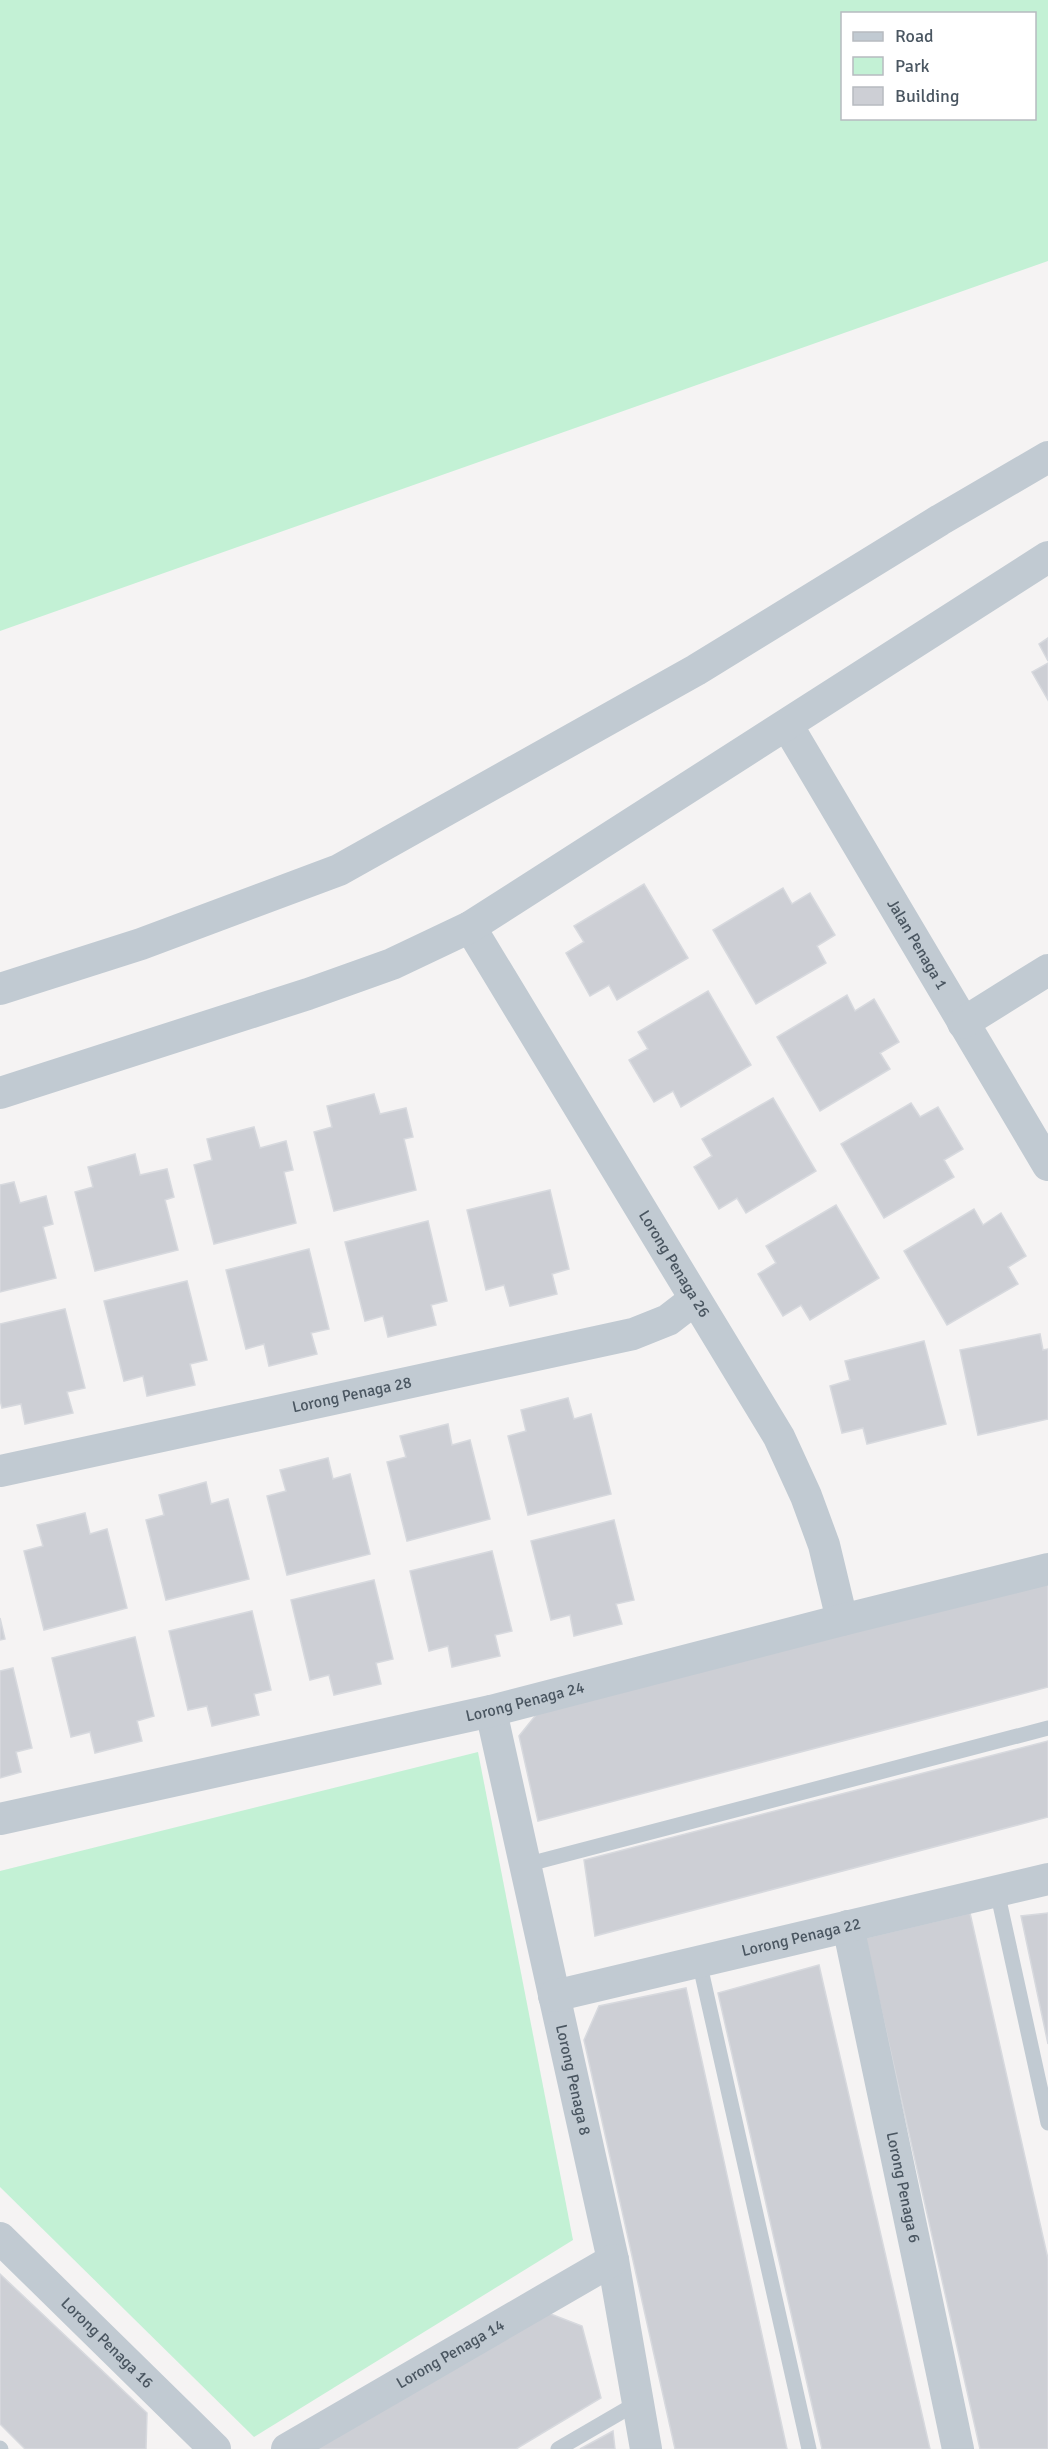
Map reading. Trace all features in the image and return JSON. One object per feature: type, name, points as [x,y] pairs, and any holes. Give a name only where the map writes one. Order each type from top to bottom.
[{"type":"street","points":[[0,989],[141,944],[339,870],[696,670],[940,520],[1048,457]]},
{"type":"street","points":[[0,1093],[308,994],[393,964],[470,927],[1048,557]]},
{"type":"street","name":"Jalan Penaga 1","points":[[787,725],[1048,1165]]},
{"type":"street","name":"Lorong Penaga 26","points":[[470,927],[779,1437],[806,1496],[824,1545],[842,1620]]},
{"type":"street","points":[[963,1023],[1048,970]]},
{"type":"street","name":"Lorong Penaga 28","points":[[0,1471],[633,1334],[668,1320],[694,1299]]},
{"type":"street","name":"Lorong Penaga 24","points":[[0,1819],[491,1711],[1048,1569]]},
{"type":"street","name":"Lorong Penaga 8","points":[[491,1711],[613,2260],[646,2449]]},
{"type":"street","name":"Lorong Penaga 22","points":[[554,1996],[1048,1879]]},
{"type":"street","name":"Lorong Penaga 6","points":[[848,1926],[958,2449]]},
{"type":"street","name":"Lorong Penaga 16","points":[[0,2238],[215,2449]]},
{"type":"street","name":"Lorong Penaga 14","points":[[287,2449],[613,2260]]},
{"type":"lane","points":[[525,1865],[1048,1728]]},
{"type":"lane","points":[[997,1891],[1048,2123]]},
{"type":"lane","points":[[699,1961],[809,2449]]},
{"type":"lane","points":[[558,2449],[637,2403]]},
{"type":"green space","points":[[0,0],[1048,0],[1048,261],[0,631]]},
{"type":"green space","points":[[478,1752],[573,2240],[254,2437],[0,2187],[0,1871]]},
{"type":"building","points":[[1048,638],[1048,661],[1039,644]]},
{"type":"building","points":[[1048,663],[1048,700],[1032,672]]},
{"type":"building","points":[[644,884],[688,958],[617,1000],[609,985],[590,996],[566,953],[584,942],[574,926]]},
{"type":"building","points":[[783,888],[792,904],[810,893],[835,935],[817,946],[826,963],[756,1004],[713,930]]},
{"type":"building","points":[[708,991],[751,1065],[681,1107],[673,1091],[654,1102],[629,1060],[648,1049],[638,1032]]},
{"type":"building","points":[[847,995],[855,1011],[874,999],[899,1042],[880,1053],[890,1069],[820,1111],[777,1037]]},
{"type":"building","points":[[374,1094],[380,1114],[406,1108],[413,1137],[404,1139],[416,1190],[334,1211],[314,1132],[332,1127],[327,1106]]},
{"type":"building","points":[[773,1098],[816,1171],[746,1213],[737,1198],[719,1209],[694,1167],[712,1156],[702,1139]]},
{"type":"building","points":[[911,1103],[920,1117],[938,1107],[963,1149],[944,1160],[954,1177],[884,1218],[841,1144]]},
{"type":"building","points":[[254,1127],[260,1148],[286,1141],[293,1170],[284,1172],[296,1223],[214,1244],[194,1165],[212,1160],[207,1139]]},
{"type":"building","points":[[135,1154],[140,1175],[167,1169],[174,1197],[165,1200],[178,1250],[95,1271],[75,1192],[93,1187],[88,1167]]},
{"type":"building","points":[[14,1182],[20,1203],[46,1196],[53,1224],[43,1227],[56,1278],[0,1292],[0,1185]]},
{"type":"building","points":[[550,1190],[569,1269],[552,1274],[557,1294],[510,1306],[504,1285],[486,1290],[467,1210]]},
{"type":"building","points":[[836,1205],[879,1278],[810,1320],[801,1305],[783,1316],[758,1274],[776,1263],[766,1246]]},
{"type":"building","points":[[974,1209],[983,1225],[1001,1213],[1026,1256],[1008,1267],[1018,1284],[947,1325],[904,1251]]},
{"type":"building","points":[[428,1221],[447,1301],[431,1305],[436,1325],[388,1337],[383,1316],[365,1321],[345,1242]]},
{"type":"building","points":[[309,1249],[329,1329],[311,1333],[317,1354],[269,1366],[264,1344],[246,1349],[226,1270]]},
{"type":"building","points":[[187,1281],[207,1360],[190,1364],[195,1385],[147,1396],[143,1376],[124,1381],[104,1301]]},
{"type":"building","points":[[65,1309],[85,1388],[67,1392],[73,1413],[25,1424],[21,1404],[2,1408],[0,1400],[0,1324]]},
{"type":"building","points":[[1040,1334],[1043,1350],[1048,1349],[1048,1419],[978,1435],[960,1350]]},
{"type":"building","points":[[924,1341],[946,1424],[867,1444],[863,1428],[842,1433],[830,1386],[850,1380],[845,1361]]},
{"type":"building","points":[[568,1398],[574,1419],[591,1414],[611,1494],[528,1515],[508,1436],[526,1431],[521,1410]]},
{"type":"building","points":[[448,1424],[452,1445],[470,1440],[490,1519],[407,1541],[387,1462],[406,1457],[400,1436]]},
{"type":"building","points":[[328,1458],[333,1479],[350,1474],[370,1554],[287,1575],[267,1496],[286,1491],[280,1470]]},
{"type":"building","points":[[206,1482],[211,1504],[228,1499],[249,1579],[166,1600],[146,1520],[164,1515],[159,1495]]},
{"type":"building","points":[[85,1513],[90,1534],[107,1529],[127,1608],[44,1630],[24,1551],[43,1546],[37,1525]]},
{"type":"building","points":[[614,1520],[634,1600],[616,1604],[622,1624],[574,1636],[570,1615],[551,1620],[531,1541]]},
{"type":"building","points":[[492,1551],[512,1631],[495,1635],[500,1656],[452,1667],[448,1646],[429,1651],[410,1571]]},
{"type":"building","points":[[374,1580],[393,1659],[376,1663],[381,1684],[334,1695],[329,1675],[310,1680],[291,1600]]},
{"type":"building","points":[[1048,1583],[1048,1687],[538,1821],[519,1736],[540,1710]]},
{"type":"building","points":[[252,1611],[271,1690],[254,1694],[259,1715],[212,1726],[207,1706],[188,1710],[169,1631]]},
{"type":"building","points":[[0,1618],[5,1639],[0,1640]]},
{"type":"building","points":[[135,1637],[154,1716],[137,1721],[142,1741],[95,1753],[90,1732],[71,1737],[52,1658]]},
{"type":"building","points":[[13,1668],[32,1748],[16,1752],[21,1772],[0,1778],[0,1671]]},
{"type":"building","points":[[1048,1741],[1048,1817],[595,1936],[584,1860]]},
{"type":"building","points":[[970,1913],[1048,2259],[1048,2449],[980,2449],[865,1938]]},
{"type":"building","points":[[1048,1913],[1048,2044],[1021,1916]]},
{"type":"building","points":[[819,1965],[930,2449],[822,2449],[718,1993]]},
{"type":"building","points":[[686,1988],[787,2449],[675,2449],[584,2040],[599,2006]]},
{"type":"building","points":[[0,2274],[147,2413],[146,2449],[25,2449],[0,2424]]},
{"type":"building","points":[[548,2313],[582,2326],[601,2398],[516,2449],[309,2449]]},
{"type":"building","points":[[613,2431],[615,2449],[580,2449]]}]
